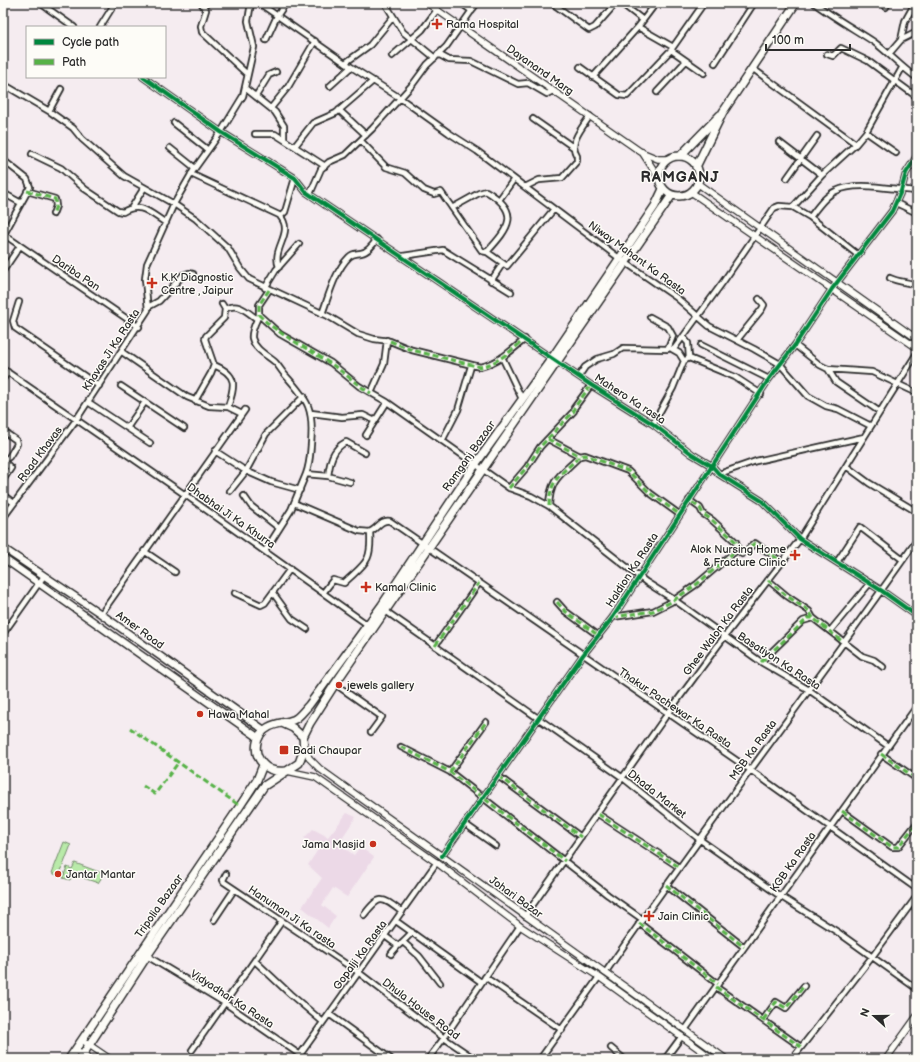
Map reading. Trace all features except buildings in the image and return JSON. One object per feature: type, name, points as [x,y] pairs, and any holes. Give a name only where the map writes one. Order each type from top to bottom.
[{"type":"main road","points":[[696,167],[723,112],[796,3]]},
{"type":"main road","points":[[680,156],[690,160],[698,172],[697,183],[691,192],[682,196],[672,195],[663,189],[659,178],[660,170],[669,159],[680,156],[723,112]]},
{"type":"main road","name":"Ramganj Bazaar","points":[[303,740],[310,723],[335,684],[387,612],[622,260],[655,206],[663,189]]},
{"type":"main road","name":"Ramganj Bazaar","points":[[622,260],[672,195]]},
{"type":"main road","name":"Ramganj Bazaar","points":[[281,723],[294,720],[302,713],[367,624],[522,399],[555,360]]},
{"type":"main road","name":"Amer Road","points":[[3,548],[100,614],[264,730]]},
{"type":"main road","name":"Amer Road","points":[[3,558],[258,738]]},
{"type":"main road","points":[[281,723],[293,728],[303,740],[302,756],[298,763],[286,771],[273,771],[263,764],[256,752],[258,738],[268,727],[281,723]]},
{"type":"main road","name":"Tripolia Bazaar","points":[[69,1059],[257,780],[263,764]]},
{"type":"main road","name":"Tripolia Bazaar","points":[[84,1058],[89,1045],[264,786],[286,771]]},
{"type":"main road","points":[[141,951],[148,956]]},
{"type":"street","points":[[40,3],[73,26]]},
{"type":"street","points":[[101,26],[116,3]]},
{"type":"street","points":[[201,3],[206,10],[201,26],[202,32],[247,74]]},
{"type":"street","name":"Khavas Ji Ka Rasta","points":[[76,420],[139,327],[148,307],[145,279],[147,264],[174,204],[195,168],[221,132],[243,96],[254,47],[248,21],[251,3]]},
{"type":"street","name":"Niway Mahant Ka Rasta","points":[[260,3],[350,67],[400,98],[488,159],[622,260],[677,298],[709,326],[780,364],[808,396],[826,406],[838,409],[871,426]]},
{"type":"street","points":[[266,40],[277,16],[286,3]]},
{"type":"street","points":[[385,3],[403,32],[437,56],[449,60],[471,62],[518,84],[528,83],[547,94],[553,91]]},
{"type":"street","name":"Dayanand Marg","points":[[427,3],[641,152]]},
{"type":"street","points":[[461,3],[472,11]]},
{"type":"street","points":[[310,194],[317,177],[325,166],[329,162],[345,155],[361,141],[462,27],[477,3]]},
{"type":"street","points":[[552,3],[589,30],[595,27],[616,3]]},
{"type":"street","points":[[621,3],[643,20]]},
{"type":"street","points":[[593,77],[638,27],[656,3]]},
{"type":"street","points":[[580,67],[619,95],[627,96],[672,49],[704,3]]},
{"type":"street","points":[[715,63],[754,3]]},
{"type":"street","points":[[814,3],[889,54],[902,68],[917,78]]},
{"type":"street","points":[[901,40],[905,22],[915,3]]},
{"type":"street","points":[[392,56],[422,30],[437,10]]},
{"type":"street","points":[[345,63],[370,45],[393,17]]},
{"type":"street","points":[[638,27],[672,49],[704,73]]},
{"type":"street","points":[[889,54],[901,40],[917,32]]},
{"type":"street","points":[[271,108],[288,87],[315,41]]},
{"type":"street","points":[[827,54],[833,56],[841,48],[868,62],[917,97]]},
{"type":"street","points":[[657,92],[686,61]]},
{"type":"street","points":[[330,86],[350,67]]},
{"type":"street","points":[[752,68],[856,144]]},
{"type":"street","points":[[793,208],[822,175],[856,144],[866,132],[893,81],[902,68]]},
{"type":"street","points":[[256,96],[269,75],[276,72]]},
{"type":"street","name":"Mahero Ka rasta","points":[[144,78],[221,132],[295,178],[306,192],[378,239],[591,385],[653,424],[692,454],[712,466],[719,474],[762,500],[800,539],[870,583],[917,616]]},
{"type":"street","points":[[295,146],[313,123],[339,110],[373,81]]},
{"type":"street","points":[[3,84],[49,111],[72,128],[82,139],[124,176],[174,204],[220,239],[249,280],[322,314],[348,327],[358,334],[374,339],[387,340],[412,350],[471,366],[480,367],[487,366],[502,357],[525,339]]},
{"type":"street","points":[[245,88],[271,108],[284,126],[284,138]]},
{"type":"street","points":[[49,111],[60,89]]},
{"type":"street","points":[[339,110],[366,135]]},
{"type":"street","points":[[573,147],[590,116]]},
{"type":"street","points":[[525,187],[539,180],[559,179],[566,176],[578,158],[573,147],[533,119]]},
{"type":"street","points":[[174,123],[208,150]]},
{"type":"street","points":[[866,132],[896,153]]},
{"type":"street","points":[[255,134],[275,134],[284,138],[325,166]]},
{"type":"street","points":[[787,178],[817,136]]},
{"type":"street","points":[[361,141],[386,167],[405,173],[424,190],[434,194],[441,192],[474,243],[482,251],[487,252],[507,266],[554,209]]},
{"type":"street","points":[[779,142],[822,175]]},
{"type":"street","points":[[170,148],[195,168]]},
{"type":"street","points":[[641,152],[658,159],[669,159]]},
{"type":"street","points":[[641,152],[659,178]]},
{"type":"street","points":[[32,154],[61,168],[85,189],[118,211],[123,212],[132,207],[144,188]]},
{"type":"street","name":"Haldion Ka Rasta","points":[[442,856],[583,655],[613,617],[689,500],[761,394],[769,379],[795,345],[832,289],[838,283],[896,202],[901,191],[906,172],[917,156]]},
{"type":"street","points":[[3,160],[27,179],[30,187],[3,234]]},
{"type":"street","points":[[192,174],[280,216],[285,222],[286,227],[276,262],[278,267]]},
{"type":"street","points":[[280,216],[285,212],[295,178]]},
{"type":"street","points":[[499,200],[514,179]]},
{"type":"street","points":[[697,183],[917,339]]},
{"type":"street","points":[[810,217],[835,191],[844,188],[856,186],[917,192]]},
{"type":"street","points":[[27,191],[55,199],[56,206],[53,214]]},
{"type":"street","points":[[452,208],[479,193],[486,191],[499,200],[509,215],[509,221],[501,237],[487,252]]},
{"type":"street","points":[[691,192],[917,348]]},
{"type":"street","points":[[3,193],[21,203]]},
{"type":"street","points":[[896,202],[917,213]]},
{"type":"street","points":[[674,350],[776,206],[793,208],[810,217],[858,255]]},
{"type":"street","points":[[132,207],[142,209],[166,223]]},
{"type":"street","name":"Dariba Pan","points":[[3,234],[139,327]]},
{"type":"street","points":[[322,314],[335,279],[348,258],[354,254],[362,253],[369,249],[378,239]]},
{"type":"street","points":[[265,551],[287,517],[300,490],[309,466],[312,427],[311,413],[304,396],[276,363],[260,351],[252,337],[254,326],[258,317],[259,305],[278,267],[299,244]]},
{"type":"street","points":[[3,270],[20,246]]},
{"type":"street","points":[[403,256],[443,250],[511,292]]},
{"type":"street","points":[[491,281],[503,263]]},
{"type":"street","points":[[148,307],[166,295],[183,275],[189,273],[193,274]]},
{"type":"street","points":[[890,278],[897,282],[911,282],[917,286]]},
{"type":"street","points":[[737,340],[762,309],[764,305],[759,299]]},
{"type":"street","points":[[19,302],[13,321],[15,328],[99,386]]},
{"type":"street","points":[[195,401],[214,365],[205,339],[206,336],[224,318],[225,310],[222,304]]},
{"type":"street","name":"Basatiyon Ka Rasta","points":[[225,310],[231,306],[239,307],[258,317],[280,334],[331,363],[359,386],[387,402],[509,488],[530,496],[548,506],[639,576],[761,662],[809,690],[888,746]]},
{"type":"street","points":[[650,317],[668,327],[673,336],[668,349]]},
{"type":"street","points":[[683,337],[688,343],[689,358]]},
{"type":"street","points":[[371,393],[384,364],[387,340]]},
{"type":"street","points":[[701,345],[769,379]]},
{"type":"street","points":[[795,345],[820,365],[828,369],[872,372],[917,393]]},
{"type":"street","points":[[579,376],[586,367],[597,359],[614,354],[623,348],[674,350],[679,353],[684,361]]},
{"type":"street","points":[[100,614],[243,412],[228,407],[209,406],[195,401],[122,352]]},
{"type":"street","name":"Ghee Walon Ka Rasta","points":[[525,916],[668,713],[800,539],[917,353]]},
{"type":"street","points":[[502,357],[522,399]]},
{"type":"street","points":[[653,424],[673,388],[684,361],[689,358]]},
{"type":"street","points":[[689,358],[735,377],[761,394]]},
{"type":"street","points":[[214,365],[226,371],[233,380],[234,386],[228,407]]},
{"type":"street","points":[[442,441],[458,410],[471,366]]},
{"type":"street","name":"Dhabhai Ji Ka Khurra","points":[[3,369],[184,494],[374,629]]},
{"type":"street","points":[[828,369],[836,382],[880,412]]},
{"type":"street","points":[[3,379],[8,372]]},
{"type":"street","points":[[509,488],[548,439],[574,411],[574,408],[591,385]]},
{"type":"street","points":[[121,386],[184,428]]},
{"type":"street","points":[[230,491],[246,472],[266,434],[304,396]]},
{"type":"street","points":[[88,402],[150,443]]},
{"type":"street","points":[[127,428],[145,402]]},
{"type":"street","points":[[366,436],[387,402]]},
{"type":"street","points":[[311,413],[342,418],[363,415],[375,421]]},
{"type":"street","name":"Road Khavas","points":[[3,518],[76,420]]},
{"type":"street","points":[[3,431],[16,440],[17,444],[9,457],[3,461],[12,468],[3,480]]},
{"type":"street","points":[[719,474],[756,461],[864,437]]},
{"type":"street","points":[[548,439],[580,456],[585,455],[628,471],[650,493],[680,514]]},
{"type":"street","points":[[328,476],[334,453],[342,444],[346,442],[350,443],[365,453]]},
{"type":"street","points":[[215,451],[246,472],[271,482],[300,490]]},
{"type":"street","points":[[548,506],[549,494],[554,481],[580,456]]},
{"type":"street","points":[[846,466],[869,484],[917,512]]},
{"type":"street","points":[[306,474],[328,476],[350,482]]},
{"type":"street","points":[[3,495],[14,503]]},
{"type":"street","points":[[244,496],[257,512],[279,528]]},
{"type":"street","points":[[689,500],[700,508],[703,514],[712,520],[736,542],[742,554],[755,543],[782,562]]},
{"type":"street","points":[[294,504],[359,531],[370,532],[371,549],[368,559],[344,583],[333,580],[323,593]]},
{"type":"street","name":"Thakur Pachewar Ka Rasta","points":[[370,532],[386,520],[390,521],[750,769],[830,825],[917,889]]},
{"type":"street","points":[[837,562],[860,527],[903,560]]},
{"type":"street","name":"MSB Ka Rasta","points":[[605,973],[699,839],[882,591],[917,540]]},
{"type":"street","points":[[613,617],[653,611],[697,584],[738,548]]},
{"type":"street","points":[[144,551],[175,572]]},
{"type":"street","points":[[235,593],[262,605],[273,593],[290,569]]},
{"type":"street","points":[[3,634],[44,576]]},
{"type":"street","points":[[768,580],[787,596],[809,611],[813,618],[843,642],[862,656],[874,660],[883,667]]},
{"type":"street","points":[[435,646],[479,583]]},
{"type":"street","points":[[830,631],[870,583]]},
{"type":"street","points":[[273,593],[292,619],[307,629]]},
{"type":"street","points":[[557,602],[565,612],[599,636]]},
{"type":"street","name":"Dhada Market","points":[[387,612],[623,778],[699,839],[780,896],[839,933],[917,989]]},
{"type":"street","points":[[761,662],[803,621],[808,618],[813,618]]},
{"type":"street","points":[[335,684],[382,717],[371,732]]},
{"type":"street","name":"KGB Ka Rasta","points":[[685,1030],[830,825],[842,811],[881,754],[917,706]]},
{"type":"street","points":[[450,772],[486,722]]},
{"type":"street","name":"Johari Bazar","points":[[303,740],[309,758],[320,769],[726,1059]]},
{"type":"street","points":[[401,747],[450,772],[641,921],[717,985],[801,1047]]},
{"type":"street","points":[[881,754],[917,779]]},
{"type":"street","name":"Johari Bazar","points":[[286,771],[315,777],[437,862],[520,926],[599,977],[713,1059]]},
{"type":"street","points":[[498,776],[581,837]]},
{"type":"street","points":[[842,811],[892,847],[898,847],[917,823]]},
{"type":"street","points":[[598,814],[679,867]]},
{"type":"street","points":[[465,824],[496,846]]},
{"type":"street","name":"Gopalji Ka Rasta","points":[[298,1057],[437,862]]},
{"type":"street","name":"Hanuman Ji Ka rasta","points":[[226,874],[222,880],[234,890],[358,972]]},
{"type":"street","points":[[666,885],[744,948]]},
{"type":"street","points":[[214,920],[234,890]]},
{"type":"street","points":[[792,1059],[872,957],[917,896]]},
{"type":"street","points":[[364,916],[374,902],[379,899],[387,900],[402,912]]},
{"type":"street","points":[[192,1050],[282,921]]},
{"type":"street","points":[[396,921],[481,982]]},
{"type":"street","points":[[428,1059],[444,1038],[520,926]]},
{"type":"street","points":[[392,954],[397,945],[403,942],[412,932]]},
{"type":"street","points":[[385,936],[397,945]]},
{"type":"street","points":[[403,942],[419,956],[440,983]]},
{"type":"street","name":"Vidyadhar Ka Rasta","points":[[148,956],[225,1003],[298,1057],[306,1059]]},
{"type":"street","points":[[255,961],[290,994],[324,1022]]},
{"type":"street","name":"Dhula House Road","points":[[358,972],[474,1059]]},
{"type":"street","points":[[485,977],[562,1030]]},
{"type":"street","points":[[540,1059],[599,977]]},
{"type":"street","points":[[763,1020],[776,1002],[786,1008],[804,986]]},
{"type":"street","points":[[329,1014],[391,1059]]},
{"type":"street","points":[[886,1059],[917,1016]]},
{"type":"street","points":[[665,1059],[682,1036]]},
{"type":"street","points":[[82,1040],[110,1059]]},
{"type":"street","points":[[611,1048],[624,1059]]},
{"type":"street","points":[[75,1050],[84,1058]]},
{"type":"shaded area","points":[[347,813],[356,817],[338,844],[354,855],[360,847],[374,857],[347,897],[333,888],[322,905],[336,916],[328,928],[302,907],[322,878],[308,865],[319,848],[304,838],[313,829],[328,837]]},
{"type":"green space","points":[[64,842],[71,845],[59,876],[52,873]]},
{"type":"green space","points":[[75,863],[104,874],[98,883],[72,874],[70,880],[63,878],[67,867],[72,869]]},
{"type":"marked path","points":[[27,191],[55,199],[56,206],[53,214]]},
{"type":"marked path","points":[[269,290],[259,305],[259,315],[275,329],[333,366],[371,393]]},
{"type":"marked path","points":[[390,341],[412,350],[480,367],[498,360],[525,339]]},
{"type":"marked path","points":[[509,488],[527,467],[540,447],[574,411],[574,408],[591,385]]},
{"type":"marked path","points":[[548,439],[580,456]]},
{"type":"marked path","points":[[549,506],[554,483],[580,456],[585,455],[628,471],[650,493],[679,514]]},
{"type":"marked path","points":[[613,617],[653,611],[671,602],[697,584],[738,549],[736,542],[712,520],[703,514],[700,508],[689,500]]},
{"type":"marked path","points":[[738,549],[742,554],[755,543],[782,562]]},
{"type":"marked path","points":[[768,580],[787,596],[809,611],[813,618]]},
{"type":"marked path","points":[[435,646],[479,583]]},
{"type":"marked path","points":[[557,602],[565,611],[599,636]]},
{"type":"marked path","points":[[761,662],[808,618],[813,618],[843,642]]},
{"type":"marked path","points":[[450,772],[486,722]]},
{"type":"marked path","points":[[130,728],[240,806]]},
{"type":"marked path","points":[[401,747],[450,772],[565,861]]},
{"type":"marked path","points":[[881,754],[917,779]]},
{"type":"marked path","points":[[143,786],[155,794],[178,763]]},
{"type":"marked path","points":[[498,776],[581,837]]},
{"type":"marked path","points":[[842,811],[892,847],[898,847],[917,823]]},
{"type":"marked path","points":[[598,814],[679,867]]},
{"type":"marked path","points":[[666,885],[744,947]]},
{"type":"marked path","points":[[639,923],[718,984]]},
{"type":"marked path","points":[[763,1020],[776,1002],[786,1008],[804,986]]},
{"type":"marked path","points":[[716,987],[801,1047]]},
{"type":"cycle path","points":[[144,78],[221,132],[295,178],[306,192],[591,385],[653,424],[692,454],[712,466],[719,474],[762,501],[800,539],[882,591],[917,616]]},
{"type":"cycle path","points":[[442,856],[583,655],[613,617],[769,379],[795,345],[832,289],[892,211],[901,191],[906,173],[917,156]]},
{"type":"place","name":"Rama Hospital","points":[[437,24]]},
{"type":"place","name":"K.K Diagnostic Centre , Jaipur","points":[[152,283]]},
{"type":"place","name":"Alok Nursing Home & Fracture Clinic","points":[[795,555]]},
{"type":"place","name":"Kamal Clinic","points":[[366,587]]},
{"type":"place","name":"jewels gallery","points":[[339,685]]},
{"type":"place","name":"Hawa Mahal","points":[[200,714]]},
{"type":"place","name":"Badi Chaupar","points":[[284,750]]},
{"type":"place","name":"Jama Masjid","points":[[373,844]]},
{"type":"place","name":"Jantar Mantar","points":[[58,874]]},
{"type":"place","name":"Jain Clinic","points":[[649,916]]},
{"type":"district","name":"RAMGANJ","points":[[680,177]]}]
